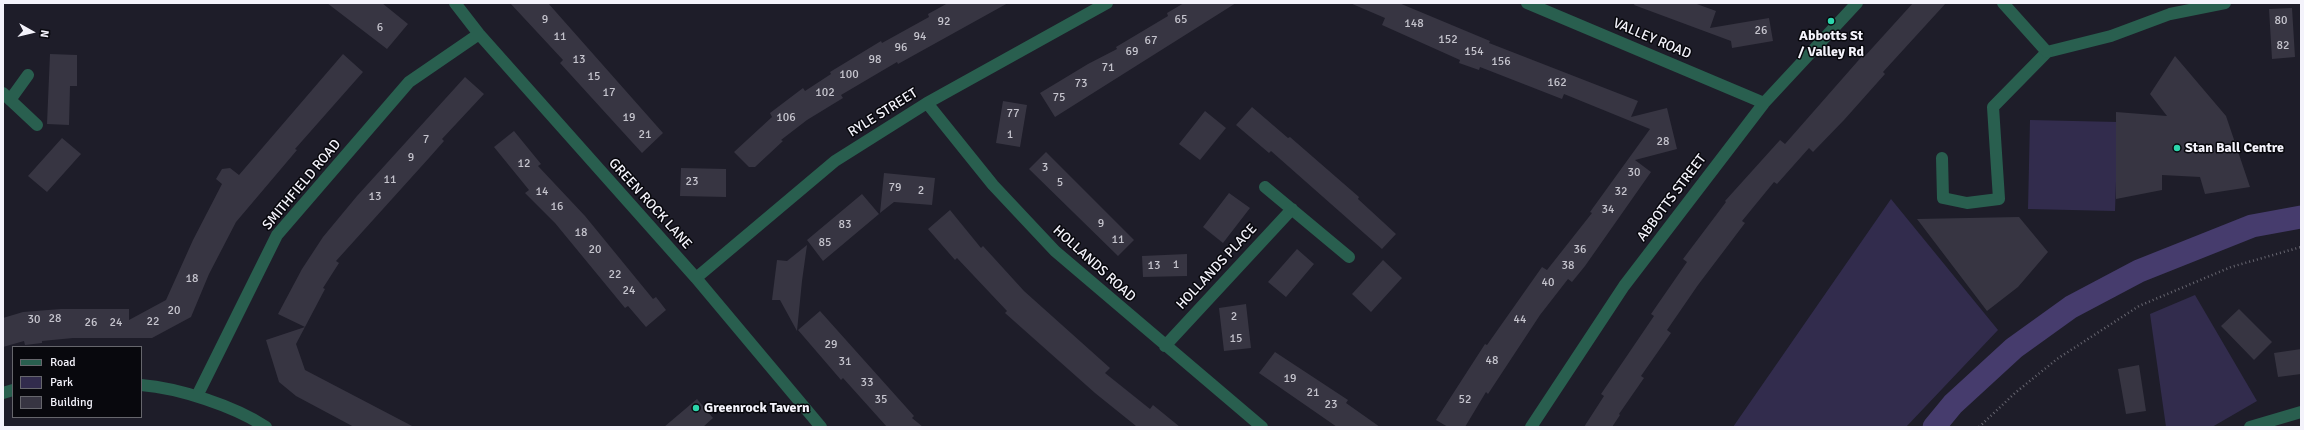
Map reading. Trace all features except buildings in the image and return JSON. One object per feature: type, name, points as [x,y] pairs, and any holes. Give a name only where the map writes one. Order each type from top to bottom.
[{"type":"street","name":"GREEN ROCK LANE","points":[[455,3],[479,34],[696,278],[821,427]]},
{"type":"street","name":"RYLE STREET","points":[[696,278],[834,161],[927,103],[1107,3]]},
{"type":"street","name":"VALLEY ROAD","points":[[1527,3],[1764,103]]},
{"type":"street","name":"ABBOTTS STREET","points":[[1531,427],[1624,286],[1764,103],[1857,3]]},
{"type":"street","points":[[2003,3],[2047,52]]},
{"type":"street","points":[[1942,158],[1943,198],[1967,203],[1999,199],[1993,107],[2047,52],[2111,36],[2170,14],[2226,3]]},
{"type":"street","name":"SMITHFIELD ROAD","points":[[197,396],[277,235],[409,82],[479,34]]},
{"type":"street","points":[[28,75],[7,97],[37,126]]},
{"type":"street","name":"HOLLANDS ROAD","points":[[927,103],[993,184],[1055,251],[1262,427]]},
{"type":"street","points":[[1265,187],[1349,257]]},
{"type":"street","name":"HOLLANDS PLACE","points":[[1165,346],[1292,209]]},
{"type":"street","points":[[142,385],[161,387],[197,396],[266,427]]},
{"type":"street","points":[[2250,427],[2301,412]]},
{"type":"path","points":[[1979,427],[2014,393],[2058,359],[2139,306],[2231,267],[2301,247]]},
{"type":"green space","points":[[2030,120],[2118,122],[2115,211],[2028,209]]},
{"type":"green space","points":[[1891,199],[1998,330],[1906,427],[1733,427]]},
{"type":"green space","points":[[2195,295],[2257,401],[2212,427],[2166,427],[2150,314]]},
{"type":"waterway","points":[[1934,427],[1953,404],[2014,348],[2071,307],[2139,271],[2252,226],[2301,217]]},
{"type":"place","name":"Abbotts St / Valley Rd","points":[[1831,21]]},
{"type":"place","name":"Stan Ball Centre","points":[[2177,148]]},
{"type":"place","name":"Greenrock Tavern","points":[[696,408]]}]
